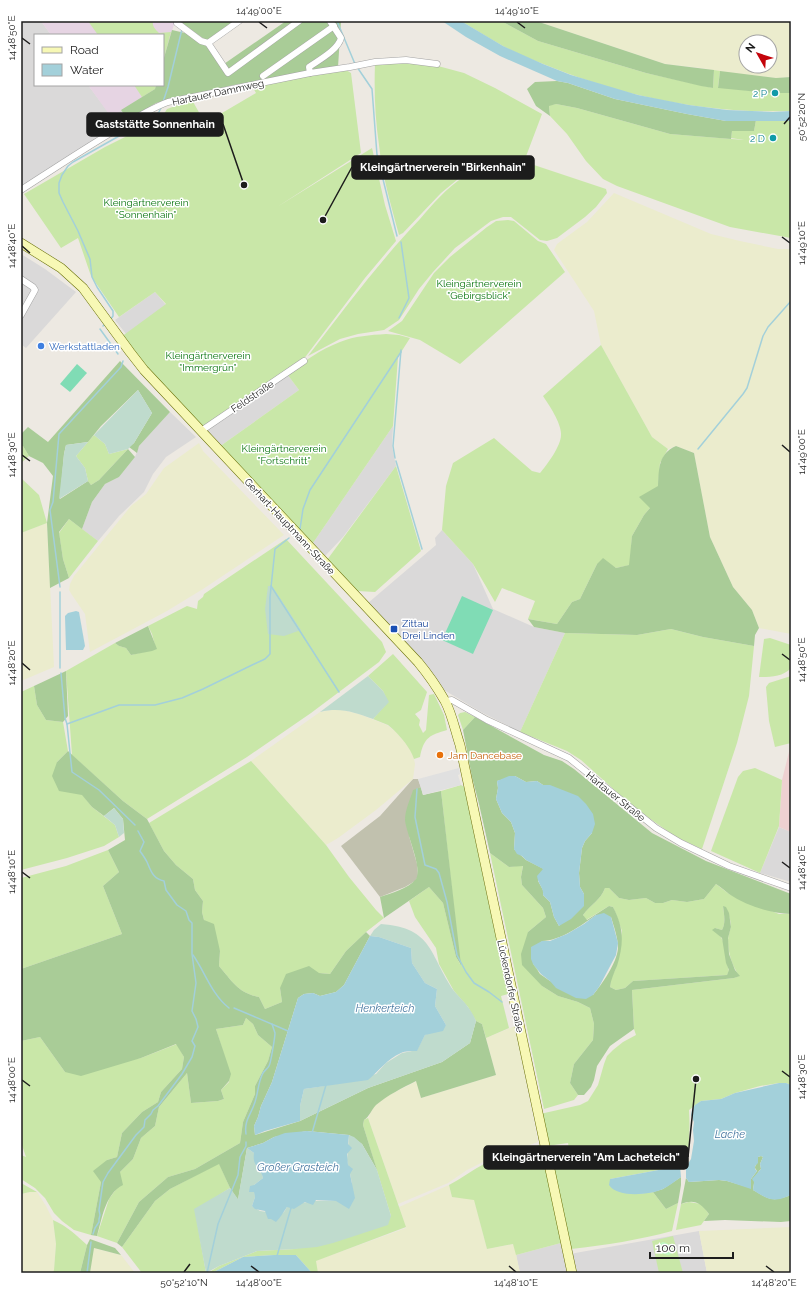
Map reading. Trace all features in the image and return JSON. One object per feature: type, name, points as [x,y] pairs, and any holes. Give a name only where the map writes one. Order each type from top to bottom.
[{"type":"main road","name":"Gerhart-Hauptmann-Straße","points":[[21,243],[53,262],[74,278],[87,293],[139,364],[413,657],[429,675],[445,701]]},
{"type":"main road","name":"Lückendorfer Straße","points":[[445,701],[455,727],[461,751],[572,1273]]},
{"type":"street","points":[[208,43],[239,21]]},
{"type":"street","points":[[177,23],[201,41],[208,43],[228,73],[299,21]]},
{"type":"street","points":[[264,76],[332,23],[341,38],[340,42],[336,47],[309,67],[310,73]]},
{"type":"street","name":"Hartauer Dammweg","points":[[21,190],[89,146],[158,106],[166,103],[310,73],[391,60],[406,60],[437,64]]},
{"type":"street","points":[[21,279],[35,290],[21,315]]},
{"type":"street","name":"Feldstraße","points":[[201,431],[304,361]]},
{"type":"street","name":"Hartauer Straße","points":[[445,701],[452,700],[487,720],[569,758],[656,828],[681,843],[729,866],[791,888]]},
{"type":"shaded area","points":[[21,21],[41,21],[50,34],[34,34],[34,86],[89,86],[111,116],[121,110],[128,120],[21,187]]},
{"type":"shaded area","points":[[41,21],[175,21],[164,58],[164,34],[50,34]]},
{"type":"shaded area","points":[[536,21],[791,21],[791,77],[776,78],[739,74],[778,74],[778,34],[738,34],[738,74],[665,64]]},
{"type":"shaded area","points":[[89,86],[156,86],[155,89],[111,117]]},
{"type":"shaded area","points":[[614,193],[711,234],[778,249],[791,249],[791,634],[759,628],[752,610],[733,587],[710,537],[694,453],[676,446],[668,449],[652,437],[601,345],[594,311],[554,250],[557,244],[587,222]]},
{"type":"shaded area","points":[[21,254],[45,269],[76,292],[26,348],[21,344]]},
{"type":"shaded area","points":[[155,292],[166,305],[126,334],[115,320]]},
{"type":"shaded area","points":[[287,374],[299,390],[219,447],[203,431]]},
{"type":"shaded area","points":[[138,390],[152,413],[134,443],[128,449],[109,454],[105,444],[94,435]]},
{"type":"shaded area","points":[[170,412],[196,437],[166,457],[153,474],[144,492],[119,516],[98,541],[82,529],[92,502],[105,484],[119,477],[135,457],[139,446]]},
{"type":"shaded area","points":[[393,426],[392,446],[396,466],[343,537],[325,556],[313,543]]},
{"type":"shaded area","points":[[88,442],[76,456],[85,468],[88,481],[59,499],[66,445]]},
{"type":"shaded area","points":[[199,443],[203,451],[284,535],[167,611],[90,652],[85,614],[69,590],[74,576],[131,506],[146,494],[164,468]]},
{"type":"shaded area","points":[[47,523],[54,667],[21,681],[21,533]]},
{"type":"shaded area","points":[[442,530],[473,564],[493,609],[534,627],[565,633],[520,732],[481,712],[444,690],[422,660],[368,603],[436,545],[435,538]]},
{"type":"shaded area","points":[[268,586],[272,586],[301,630],[284,636],[268,634],[265,609]]},
{"type":"shaded area","points":[[368,676],[383,691],[389,702],[373,719],[360,714],[341,710],[320,712]]},
{"type":"shaded area","points":[[338,709],[359,714],[387,725],[396,732],[407,745],[413,754],[415,764],[413,779],[376,810],[326,845],[251,761],[320,712]]},
{"type":"shaded area","points":[[791,744],[791,832],[779,827],[782,780]]},
{"type":"shaded area","points":[[459,768],[460,774],[458,775],[461,785],[423,795],[418,779]]},
{"type":"shaded area","points":[[413,779],[418,779],[421,787],[413,791],[409,836],[417,864],[418,876],[415,881],[405,887],[380,897],[341,846],[380,816]]},
{"type":"shaded area","points":[[114,808],[123,819],[124,833],[119,837],[115,825],[104,816]]},
{"type":"shaded area","points":[[779,827],[791,832],[791,882],[760,873]]},
{"type":"shaded area","points":[[381,924],[411,931],[421,937],[428,946],[454,991],[466,1005],[476,1021],[470,1043],[442,1062],[368,1088],[300,1121],[300,1106],[304,1089],[376,1074],[386,1063],[402,1053],[417,1050],[425,1035],[446,1025],[435,1006],[437,989],[425,983],[412,963],[411,948],[379,937],[370,936]]},
{"type":"shaded area","points":[[515,1026],[538,1142],[487,1160],[467,1170],[448,1183],[398,1204],[368,1118],[374,1106],[389,1095],[417,1081],[421,1098],[496,1075],[486,1038]]},
{"type":"shaded area","points":[[349,1135],[354,1137],[362,1144],[377,1170],[391,1216],[388,1225],[317,1247],[257,1251],[219,1266],[206,1273],[194,1209],[230,1188],[238,1199],[247,1148],[254,1153],[256,1166],[261,1171],[263,1178],[254,1185],[255,1197],[252,1206],[260,1211],[281,1214],[287,1207],[300,1203],[311,1201],[336,1201],[352,1183],[347,1160]]},
{"type":"shaded area","points":[[449,1185],[452,1197],[474,1199],[487,1249],[514,1244],[520,1273],[318,1273],[315,1261],[406,1228],[399,1207]]},
{"type":"shaded area","points":[[37,1192],[53,1220],[56,1244],[53,1273],[21,1273],[21,1194]]},
{"type":"shaded area","points":[[791,1227],[791,1273],[707,1273],[699,1231]]},
{"type":"shaded area","points":[[699,1231],[707,1273],[520,1273],[516,1255],[561,1243],[564,1255]]},
{"type":"shaded area","points":[[93,1248],[121,1255],[135,1273],[90,1273]]},
{"type":"green space","points":[[88,21],[153,21],[153,26],[159,33],[171,32],[164,57],[164,34],[97,34]]},
{"type":"green space","points":[[179,21],[235,21],[208,40],[204,39]]},
{"type":"green space","points":[[286,21],[341,21],[338,67],[234,85],[156,103],[128,120],[121,110],[155,89],[156,86],[164,86],[164,58],[172,30],[185,33],[208,46],[221,66]]},
{"type":"green space","points":[[461,21],[501,21],[538,41],[646,73],[713,88],[714,70],[720,71],[718,87],[770,93],[791,93],[791,111],[731,110],[701,107],[642,96],[584,79],[522,55],[497,43]]},
{"type":"green space","points":[[501,21],[536,21],[665,64],[714,70],[713,88],[646,73],[538,41]]},
{"type":"green space","points":[[405,63],[438,66],[464,73],[542,114],[525,159],[513,158],[479,167],[463,175],[441,193],[403,233],[399,235],[380,156],[376,115],[375,64]]},
{"type":"green space","points":[[346,70],[351,73],[361,153],[277,207],[372,148],[385,205],[396,241],[365,278],[303,360],[201,428],[121,337],[166,304],[155,292],[119,317],[91,276],[78,238],[61,248],[24,194],[105,147],[157,121],[167,109],[192,100],[205,123],[256,93],[252,86]]},
{"type":"green space","points":[[720,71],[776,78],[791,77],[791,93],[770,93],[718,88]]},
{"type":"green space","points":[[557,81],[568,83],[615,99],[687,114],[726,121],[756,120],[754,131],[732,131],[731,139],[670,134],[577,108],[556,104],[549,106],[550,116],[536,106],[527,89],[535,82]]},
{"type":"green space","points":[[135,86],[156,86],[155,89],[142,97]]},
{"type":"green space","points":[[556,104],[577,108],[670,134],[744,140],[731,138],[732,131],[754,131],[756,120],[791,121],[791,238],[730,227],[617,186],[603,179],[586,161],[567,134],[550,116],[549,105]]},
{"type":"green space","points":[[513,160],[525,162],[606,189],[607,193],[596,207],[585,217],[557,238],[547,241],[540,240],[511,217],[503,217],[491,221],[455,248],[419,289],[399,320],[384,330],[358,334],[340,339],[308,356],[376,269],[446,191],[464,177],[476,171]]},
{"type":"green space","name":"Kleingärtnerverein \"Gebirgsblick\"","points":[[496,221],[514,221],[538,241],[546,244],[565,272],[460,364],[420,340],[388,331],[402,321],[434,273],[450,257]]},
{"type":"green space","name":"Kleingärtnerverein \"Fortschritt\"","points":[[386,334],[410,338],[398,357],[393,426],[313,543],[219,447],[299,390],[287,374],[306,360],[326,348],[351,338]]},
{"type":"green space","points":[[601,345],[652,437],[668,449],[660,463],[658,486],[650,508],[644,515],[632,536],[630,565],[616,568],[611,565],[597,564],[580,599],[572,602],[557,624],[528,619],[535,601],[502,588],[495,602],[473,564],[442,530],[446,486],[453,463],[494,438],[532,471],[540,473],[556,450],[561,435],[561,431],[552,409],[543,396]]},
{"type":"green space","points":[[120,361],[170,412],[139,446],[137,453],[129,447],[134,443],[152,413],[138,390],[101,426],[88,442],[66,445],[60,499],[88,481],[91,485],[99,480],[128,449],[135,457],[119,477],[105,484],[92,502],[82,529],[69,519],[59,532],[63,559],[69,578],[50,588],[47,523],[53,476],[43,463],[29,456],[23,446],[21,446],[21,434],[28,427],[48,442]]},
{"type":"green space","points":[[77,364],[87,373],[70,392],[60,384]]},
{"type":"green space","points":[[94,435],[105,444],[109,454],[128,449],[99,480],[91,485],[88,481],[85,468],[76,456]]},
{"type":"green space","points":[[21,446],[23,446],[29,456],[21,463]]},
{"type":"green space","points":[[676,446],[694,453],[710,537],[733,587],[752,610],[759,628],[755,635],[754,646],[703,637],[671,629],[637,635],[565,633],[534,627],[528,619],[557,624],[572,602],[580,599],[597,564],[603,558],[616,568],[629,565],[632,536],[644,515],[650,508],[639,497],[658,486],[659,468],[663,458],[670,449]]},
{"type":"green space","points":[[396,466],[421,551],[375,592],[357,591],[339,573],[340,571],[335,569],[327,560]]},
{"type":"green space","points":[[21,478],[39,495],[47,523],[21,533]]},
{"type":"green space","points":[[69,519],[98,541],[69,578],[63,559],[59,533]]},
{"type":"green space","points":[[286,539],[382,642],[386,652],[379,662],[311,713],[247,757],[147,819],[123,801],[72,755],[66,671],[115,643],[126,648],[131,655],[156,649],[148,626],[187,606],[197,609],[198,601],[204,594]]},
{"type":"green space","points":[[462,596],[493,610],[473,654],[442,640]]},
{"type":"green space","points":[[148,626],[157,649],[131,655],[126,648],[115,643]]},
{"type":"green space","points":[[671,629],[703,637],[754,646],[749,696],[737,743],[702,849],[676,837],[649,818],[620,795],[581,760],[567,751],[520,732],[565,633],[637,635]]},
{"type":"green space","points":[[770,638],[791,645],[791,668],[780,675],[772,677],[759,677],[764,639]]},
{"type":"green space","points":[[393,654],[427,692],[421,710],[415,714],[420,720],[419,725],[423,733],[426,730],[429,695],[434,694],[444,715],[447,730],[432,735],[426,741],[420,757],[414,759],[407,745],[388,725],[373,719],[388,702],[383,691],[368,676]]},
{"type":"green space","points":[[66,671],[68,716],[63,722],[46,720],[37,705],[34,686]]},
{"type":"green space","points":[[791,676],[791,743],[775,747],[769,721],[766,687],[769,683]]},
{"type":"green space","points":[[34,686],[37,705],[46,720],[63,722],[68,751],[57,762],[92,807],[115,825],[119,837],[104,846],[67,858],[21,870],[21,692]]},
{"type":"green space","points":[[465,712],[475,717],[463,730],[458,715]]},
{"type":"green space","points":[[475,717],[544,755],[562,761],[574,769],[652,833],[706,861],[791,894],[791,914],[758,908],[729,894],[716,884],[704,899],[687,902],[672,900],[663,903],[655,903],[646,898],[629,900],[619,898],[609,888],[605,888],[601,896],[583,915],[587,920],[609,906],[613,907],[617,915],[621,929],[622,943],[617,966],[610,987],[616,990],[625,988],[633,981],[727,975],[729,970],[726,963],[722,938],[712,930],[715,928],[722,930],[724,921],[723,906],[726,907],[729,913],[731,927],[728,938],[729,954],[735,970],[740,976],[734,978],[632,990],[634,1029],[610,1046],[597,1066],[591,1087],[584,1095],[578,1095],[570,1083],[574,1064],[593,1040],[594,1024],[590,1008],[578,1002],[558,996],[542,986],[522,965],[521,954],[528,932],[546,917],[543,908],[522,885],[521,877],[523,866],[509,867],[490,853],[472,777],[463,730]],"holes":[[[515,776],[526,782],[537,781],[543,785],[592,833],[585,841],[582,848],[579,873],[580,887],[584,894],[559,926],[554,917],[550,902],[543,895],[543,890],[538,881],[544,869],[526,860],[514,849],[515,833],[511,822],[502,813],[496,799],[498,788],[497,781]],[[596,915],[611,917],[617,936],[618,948],[612,967],[593,995],[550,981],[540,974],[533,964],[542,941],[556,938],[578,928]]]},
{"type":"green space","points":[[68,751],[123,801],[147,819],[164,851],[176,865],[193,879],[195,890],[203,901],[202,912],[204,920],[214,924],[220,951],[219,966],[236,986],[246,993],[259,997],[265,1009],[282,1002],[280,988],[286,974],[309,966],[319,973],[330,974],[346,951],[366,932],[370,936],[344,985],[336,992],[320,996],[313,993],[304,994],[298,998],[272,1082],[254,1126],[255,1135],[300,1121],[368,1088],[442,1062],[470,1043],[476,1021],[482,1024],[496,1075],[421,1098],[416,1081],[390,1095],[376,1105],[368,1117],[364,1120],[363,1125],[377,1170],[362,1144],[349,1135],[307,1131],[274,1137],[263,1143],[247,1148],[238,1200],[230,1188],[219,1164],[170,1189],[155,1201],[122,1247],[117,1243],[139,1202],[168,1177],[195,1169],[240,1143],[243,1122],[255,1094],[255,1086],[268,1061],[272,1047],[258,1035],[253,1024],[246,1018],[243,1025],[216,1029],[231,1074],[229,1081],[221,1090],[224,1099],[218,1101],[191,1103],[187,1073],[159,1107],[155,1126],[141,1138],[133,1159],[120,1172],[123,1185],[112,1194],[108,1201],[97,1236],[91,1235],[101,1182],[93,1171],[107,1160],[117,1157],[122,1133],[142,1112],[158,1102],[161,1092],[182,1069],[184,1057],[176,1044],[141,1058],[81,1076],[65,1072],[40,1037],[21,1041],[21,969],[122,934],[103,886],[119,872],[108,850],[125,840],[123,819],[114,808],[104,816],[92,807],[82,795],[59,791],[52,776],[57,762]]},
{"type":"green space","points":[[251,761],[326,845],[349,877],[384,918],[366,932],[346,951],[330,974],[319,973],[280,988],[282,1002],[265,1009],[259,997],[246,993],[236,986],[219,966],[220,951],[204,920],[202,912],[203,901],[195,890],[193,879],[176,865],[164,851],[149,823]]},
{"type":"green space","points":[[755,768],[782,780],[779,826],[760,873],[711,851],[738,777],[743,771]]},
{"type":"green space","points":[[461,785],[464,787],[508,994],[501,996],[509,1028],[486,1038],[482,1024],[476,1021],[468,1007],[454,991],[439,964],[436,948],[415,917],[409,901],[429,887],[443,903],[456,957],[460,964],[441,791]]},
{"type":"green space","points":[[421,787],[423,795],[441,791],[461,965],[456,957],[443,903],[429,887],[384,918],[380,897],[409,885],[416,879],[418,874],[416,859],[406,826],[405,816],[413,790]]},
{"type":"green space","points":[[108,850],[119,872],[103,886],[122,934],[21,969],[21,878],[66,866]]},
{"type":"green space","points":[[490,853],[509,867],[523,865],[521,877],[522,885],[543,908],[546,917],[528,932],[542,986],[558,996],[578,1002],[590,1008],[594,1024],[593,1040],[574,1064],[570,1083],[578,1095],[574,1100],[544,1109]]},
{"type":"green space","points":[[716,884],[729,894],[779,914],[791,914],[791,1085],[779,1083],[760,1086],[735,1093],[721,1099],[701,1101],[689,1110],[690,1124],[688,1152],[685,1166],[610,1179],[631,1193],[637,1194],[653,1192],[666,1209],[678,1203],[672,1231],[622,1242],[571,1249],[550,1149],[560,1147],[566,1152],[566,1159],[569,1162],[571,1161],[568,1143],[547,1146],[540,1114],[580,1105],[588,1101],[598,1085],[607,1056],[623,1042],[636,1035],[634,1029],[632,990],[734,978],[739,976],[732,963],[728,945],[731,924],[729,916],[723,906],[724,924],[722,930],[715,928],[722,939],[724,946],[729,971],[727,975],[633,981],[625,988],[616,990],[610,987],[611,978],[616,968],[622,931],[613,907],[609,906],[586,920],[583,915],[601,896],[605,888],[609,888],[619,898],[629,900],[646,898],[655,903],[663,903],[672,900],[687,902],[704,899]]},
{"type":"green space","points":[[246,1018],[253,1024],[258,1035],[272,1047],[268,1061],[255,1086],[255,1094],[243,1122],[240,1143],[195,1169],[168,1177],[139,1202],[117,1243],[97,1236],[109,1199],[117,1188],[120,1172],[133,1159],[141,1138],[155,1126],[159,1107],[187,1073],[191,1103],[218,1101],[224,1099],[221,1090],[229,1082],[230,1074],[216,1029],[243,1025]]},
{"type":"green space","points":[[40,1037],[65,1072],[141,1058],[177,1044],[184,1057],[182,1069],[161,1092],[158,1102],[142,1112],[122,1133],[117,1157],[107,1160],[101,1182],[91,1235],[74,1230],[62,1221],[54,1213],[45,1198],[35,1188],[21,1179],[21,1155],[26,1157],[21,1142],[21,1041]]},
{"type":"green space","points":[[368,1118],[406,1227],[316,1261],[318,1273],[312,1273],[296,1255],[274,1255],[243,1257],[212,1273],[208,1273],[219,1266],[257,1251],[295,1249],[391,1216],[363,1125],[364,1120]]},
{"type":"green space","points":[[542,1144],[561,1243],[516,1255],[513,1244],[487,1249],[474,1200],[452,1197],[449,1185],[484,1164]]},
{"type":"green space","points":[[758,1157],[763,1157],[760,1164],[761,1169],[756,1176],[753,1190],[772,1199],[780,1199],[791,1195],[791,1221],[704,1221],[709,1214],[703,1207],[694,1202],[681,1204],[686,1178],[689,1182],[719,1180],[751,1188],[751,1179],[757,1171],[755,1168]]},
{"type":"green space","points":[[219,1163],[230,1188],[195,1210],[206,1273],[142,1273],[122,1247],[155,1201],[170,1189]]},
{"type":"green space","points":[[681,1177],[678,1203],[666,1209],[653,1192],[663,1189]]},
{"type":"green space","points":[[21,1183],[37,1192],[21,1194]]},
{"type":"green space","points":[[689,1202],[701,1204],[709,1214],[701,1225],[676,1230],[681,1204]]},
{"type":"green space","points":[[53,1220],[67,1228],[87,1245],[80,1273],[53,1273],[56,1244]]},
{"type":"green space","points":[[673,1236],[683,1273],[659,1273],[652,1241]]},
{"type":"green space","points":[[90,1239],[115,1248],[121,1255],[94,1248],[90,1273],[80,1273],[87,1245]]},
{"type":"green space","points":[[663,1242],[671,1246],[671,1254],[668,1255],[659,1253],[659,1244]]},
{"type":"water","points":[[442,21],[461,21],[503,46],[543,64],[571,75],[638,95],[689,105],[727,110],[773,112],[791,111],[791,121],[726,121],[615,99],[568,83],[557,81],[500,56],[466,37]]},
{"type":"water","points":[[76,611],[79,612],[85,646],[83,650],[66,650],[65,616],[68,613]]},
{"type":"water","points":[[509,776],[515,776],[526,782],[537,781],[543,785],[550,785],[578,796],[593,814],[595,824],[592,833],[585,841],[582,848],[579,873],[580,887],[584,894],[584,906],[571,919],[559,926],[554,917],[550,902],[543,895],[543,890],[537,876],[543,869],[517,854],[514,849],[515,833],[511,822],[502,813],[496,799],[498,788],[497,781]]},
{"type":"water","points":[[604,913],[611,917],[618,943],[616,955],[599,987],[593,995],[586,999],[576,998],[556,988],[541,974],[531,959],[531,947],[542,941],[550,941],[567,934],[596,915]]},
{"type":"water","name":"Henkerteich","points":[[370,936],[379,937],[411,948],[412,963],[425,983],[437,989],[435,1006],[446,1025],[443,1031],[425,1035],[417,1051],[401,1053],[387,1062],[368,1080],[304,1089],[300,1106],[300,1121],[255,1135],[254,1126],[272,1082],[298,998],[304,994],[313,993],[320,996],[336,992],[344,985]]},
{"type":"water","name":"Lache","points":[[779,1083],[791,1085],[791,1195],[775,1200],[767,1198],[753,1190],[754,1182],[752,1179],[761,1169],[760,1164],[763,1157],[761,1156],[758,1157],[758,1163],[755,1166],[757,1171],[751,1179],[751,1189],[727,1181],[719,1180],[689,1182],[686,1178],[686,1167],[691,1159],[694,1141],[694,1122],[691,1115],[695,1105],[701,1101],[721,1099],[735,1093]]},
{"type":"water","name":"Großer Grasteich","points":[[307,1131],[349,1135],[348,1144],[352,1148],[347,1154],[348,1165],[353,1169],[350,1174],[355,1198],[349,1209],[336,1201],[316,1200],[313,1205],[305,1202],[294,1209],[287,1207],[276,1222],[268,1219],[265,1211],[255,1209],[252,1206],[255,1197],[254,1192],[249,1192],[250,1186],[254,1185],[263,1178],[255,1164],[254,1153],[247,1148],[263,1143],[285,1133]]},
{"type":"water","points":[[680,1166],[681,1177],[665,1188],[650,1193],[626,1194],[613,1189],[609,1185],[610,1179]]},
{"type":"water","points":[[296,1255],[312,1273],[212,1273],[243,1257]]},
{"type":"waterway","points":[[337,21],[355,64]]},
{"type":"waterway","points":[[163,102],[182,29]]},
{"type":"waterway","points":[[357,67],[372,89],[377,155],[397,236]]},
{"type":"waterway","points":[[110,320],[113,316],[113,311],[92,277],[90,259],[59,193],[59,183],[62,175],[68,166],[73,162],[151,118],[159,112],[161,108]]},
{"type":"waterway","points":[[399,318],[409,298],[401,242]]},
{"type":"waterway","points":[[698,449],[747,388],[763,336],[768,327],[791,301]]},
{"type":"waterway","points":[[100,329],[118,354]]},
{"type":"waterway","points":[[395,458],[393,446],[401,350]]},
{"type":"waterway","points":[[300,529],[303,509],[310,490],[401,352]]},
{"type":"waterway","points":[[60,587],[50,510],[53,502],[59,434],[121,367],[123,361]]},
{"type":"waterway","points":[[396,461],[422,549]]},
{"type":"waterway","points":[[67,724],[119,705],[155,705],[182,698],[265,659],[270,654],[270,597],[275,549],[289,538]]},
{"type":"waterway","points":[[271,586],[339,692]]},
{"type":"waterway","points":[[60,592],[60,668]]},
{"type":"waterway","points":[[61,673],[72,772],[99,790],[135,825]]},
{"type":"waterway","points":[[417,789],[415,817],[425,865],[436,869],[439,873],[447,902],[457,955],[474,983],[502,1002]]},
{"type":"waterway","points":[[93,1234],[99,1222],[103,1182],[136,1135],[144,1127],[145,1120],[158,1106],[182,1074],[192,1057],[195,1046],[192,1041],[198,1027],[192,1011],[196,983],[192,954],[192,923],[189,920],[186,911],[177,905],[166,890],[164,881],[157,878],[151,871],[140,851],[144,842],[138,831]]},
{"type":"waterway","points":[[193,955],[213,990],[229,1008]]},
{"type":"waterway","points":[[234,1008],[288,1031]]},
{"type":"waterway","points":[[246,1134],[247,1121],[255,1102],[263,1072],[267,1069],[271,1060],[275,1033],[272,1024]]},
{"type":"waterway","points":[[312,1133],[326,1085]]},
{"type":"waterway","points":[[207,1273],[218,1224],[238,1175],[240,1157],[246,1146],[246,1142]]},
{"type":"waterway","points":[[277,1256],[291,1208]]},
{"type":"waterway","points":[[87,1273],[91,1242]]},
{"type":"place","name":"2 P","points":[[775,93]]},
{"type":"place","name":"2 D","points":[[773,138]]},
{"type":"place","name":"Gaststätte Sonnenhain","points":[[244,185]]},
{"type":"place","name":"Kleingärtnerverein \"Birkenhain\"","points":[[323,220]]},
{"type":"place","name":"Werkstattladen","points":[[41,346]]},
{"type":"place","name":"Zittau Drei Linden","points":[[394,629]]},
{"type":"place","name":"Jam Dancebase","points":[[440,755]]},
{"type":"place","name":"Kleingärtnerverein \"Am Lacheteich\"","points":[[696,1079]]},
{"type":"park label","name":"Kleingärtnerverein \"Sonnenhain\"","points":[[146,208]]},
{"type":"park label","name":"Kleingärtnerverein \"Immergrün\"","points":[[208,360]]}]
